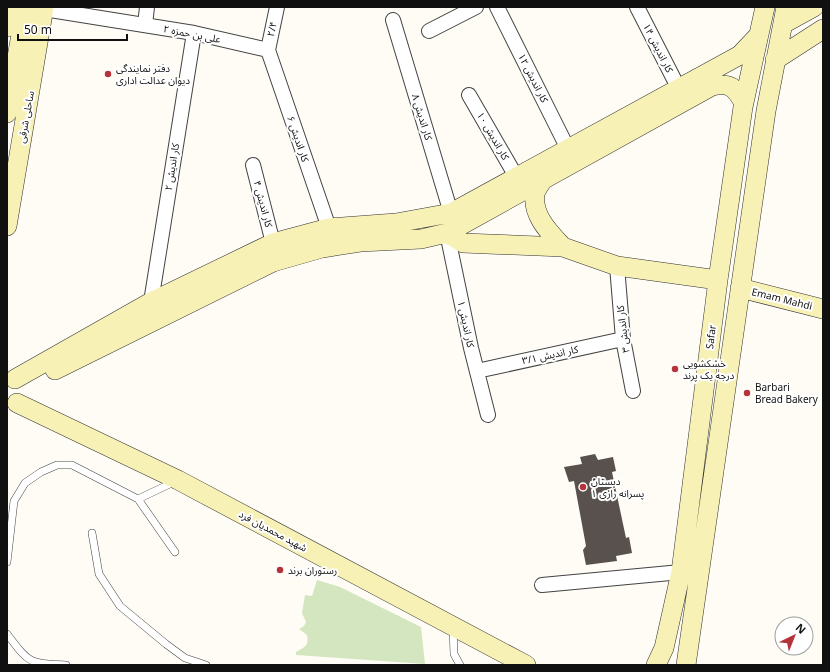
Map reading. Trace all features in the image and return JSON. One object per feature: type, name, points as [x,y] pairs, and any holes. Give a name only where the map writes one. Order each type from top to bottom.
[{"type":"main road","points":[[7,27],[10,7]]},
{"type":"main road","name":"Safar","points":[[656,665],[664,648],[682,572],[718,280],[744,104],[765,7]]},
{"type":"main road","points":[[686,665],[740,288],[775,60],[785,15],[814,7]]},
{"type":"main road","name":"ساحلی شرقی","points":[[7,113],[38,8]]},
{"type":"main road","name":"ساحلی شرقی","points":[[7,226],[38,8]]},
{"type":"main road","points":[[775,60],[823,29]]},
{"type":"main road","points":[[13,391],[151,302],[273,243],[329,228],[396,223],[451,213],[740,55],[758,36]]},
{"type":"main road","points":[[13,391],[273,262],[322,248],[360,242],[421,239],[447,233],[712,86],[723,84],[731,87],[737,92],[744,104]]},
{"type":"main road","points":[[543,180],[535,193],[538,214],[545,228],[563,247]]},
{"type":"main road","points":[[447,233],[463,243],[563,247],[617,266],[718,280]]},
{"type":"main road","name":"Emam Mahdi","points":[[740,288],[823,309]]},
{"type":"main road","name":"شهید محمدیان فرد","points":[[13,391],[526,665]]},
{"type":"street","points":[[145,25],[147,7]]},
{"type":"street","name":"۲/۴","points":[[268,50],[277,7]]},
{"type":"street","points":[[429,31],[476,7]]},
{"type":"street","name":"۱۲ کار اندیش","points":[[497,7],[568,149]]},
{"type":"street","name":"۱۴ کار اندیش","points":[[637,7],[679,89]]},
{"type":"street","name":"۲ علی بن حمزه","points":[[38,8],[194,33],[268,50]]},
{"type":"street","name":"۸ کار اندیش","points":[[393,20],[451,213]]},
{"type":"street","name":"۲ کار اندیش","points":[[151,302],[194,33]]},
{"type":"street","name":"۶ کار اندیش","points":[[268,50],[329,228]]},
{"type":"street","name":"۱۰ کار اندیش","points":[[469,95],[517,178]]},
{"type":"street","name":"۴ کار اندیش","points":[[252,165],[273,243]]},
{"type":"street","name":"۱ کار اندیش","points":[[447,233],[488,415]]},
{"type":"street","name":"۳ کار اندیش","points":[[617,266],[623,339],[633,391]]},
{"type":"street","name":"۳/۱ کار اندیش","points":[[477,371],[623,339]]},
{"type":"street","points":[[542,585],[682,572]]},
{"type":"lane","points":[[7,562],[14,501],[25,483],[41,472],[57,465],[72,465],[138,499],[175,552]]},
{"type":"lane","points":[[138,499],[178,480]]},
{"type":"lane","points":[[92,533],[100,574],[120,606],[185,658],[206,665]]},
{"type":"lane","points":[[453,626],[454,654],[460,665]]},
{"type":"lane","points":[[7,634],[25,658],[36,664],[66,665]]},
{"type":"green space","points":[[317,580],[340,587],[421,627],[425,664],[296,655],[296,652],[307,644],[307,635],[299,629],[304,626],[306,622],[302,613],[305,595],[312,596]]},
{"type":"building","points":[[595,454],[598,460],[613,457],[616,471],[612,472],[626,538],[629,537],[632,553],[616,556],[617,561],[586,565],[583,550],[586,546],[574,481],[569,482],[564,467],[582,464],[580,457]]},
{"type":"place","name":"دفتر نمایندگی دیوان عدالت اداری","points":[[108,74]]},
{"type":"place","name":"خشکشویی درجه یک پرند","points":[[675,369]]},
{"type":"place","name":"Barbari Bread Bakery","points":[[747,393]]},
{"type":"place","name":"دبستان پسرانه رازی ۱","points":[[583,487]]},
{"type":"place","name":"رستوران برند","points":[[280,570]]}]
